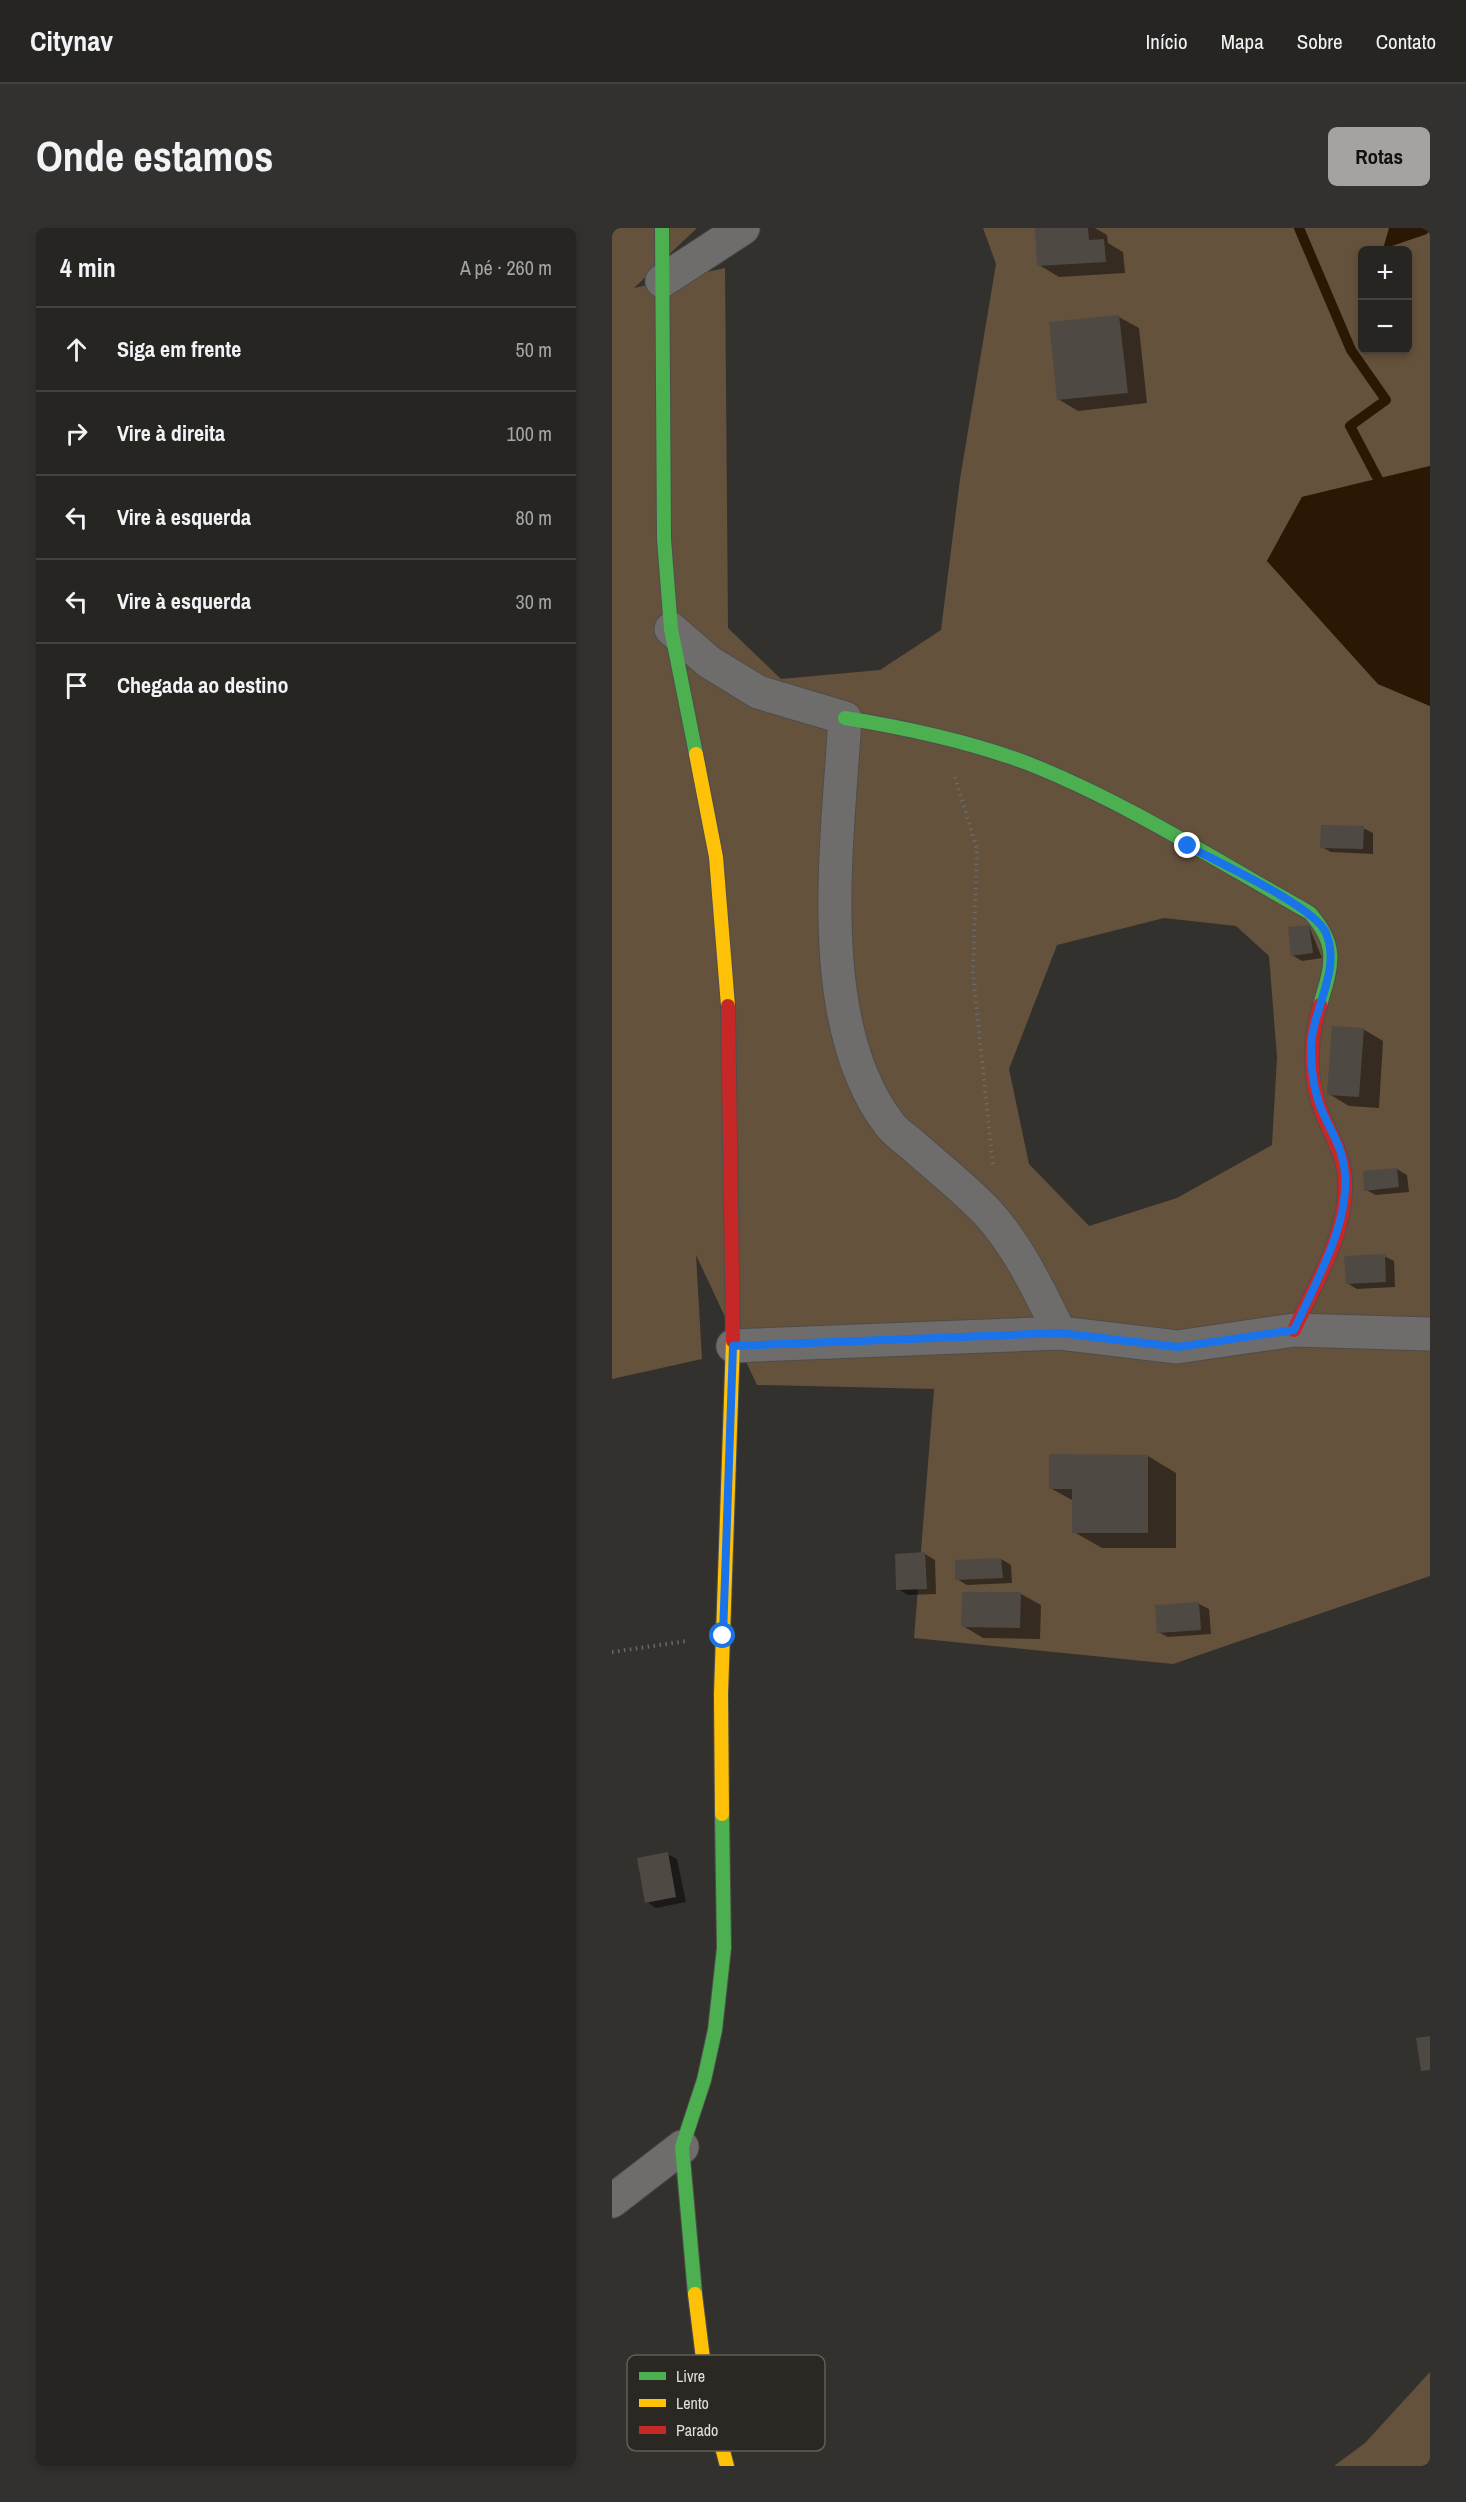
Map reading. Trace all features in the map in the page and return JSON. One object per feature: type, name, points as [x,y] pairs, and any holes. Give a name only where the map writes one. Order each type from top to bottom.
[{"type":"street","points":[[662,228],[664,539],[671,629],[716,857],[727,984],[733,1346],[723,1636],[724,1948],[721,1990],[704,2079],[682,2147],[691,2259],[703,2355]]},
{"type":"street","points":[[662,281],[743,228]]},
{"type":"street","points":[[671,629],[708,662],[758,692],[845,718],[911,729],[1051,773],[1118,807],[1310,913],[1326,932],[1330,954],[1326,986],[1313,1027],[1313,1076],[1319,1104],[1335,1136],[1344,1166],[1345,1195],[1326,1258],[1294,1330]]},
{"type":"street","points":[[845,718],[835,884],[839,978],[848,1038],[865,1082],[891,1126],[987,1213],[1023,1258],[1060,1333]]},
{"type":"street","points":[[733,1346],[1060,1333],[1178,1347],[1294,1330],[1430,1334]]},
{"type":"street","points":[[612,2201],[682,2147]]},
{"type":"street","points":[[723,2451],[727,2466]]},
{"type":"path","points":[[944,739],[976,849],[973,973],[994,1176]]},
{"type":"path","points":[[612,1652],[723,1636]]},
{"type":"shaded area","points":[[612,228],[697,228],[634,288],[725,268],[728,628],[781,679],[880,670],[941,630],[960,479],[996,264],[983,228],[1430,228],[1430,466],[1302,497],[1267,561],[1378,684],[1430,706],[1430,1576],[1173,1664],[914,1638],[934,1389],[757,1385],[696,1255],[702,1359],[612,1379]],"holes":[[[1164,918],[1236,926],[1269,956],[1277,1057],[1272,1145],[1177,1198],[1089,1226],[1029,1164],[1009,1069],[1057,945]]]},
{"type":"shaded area","points":[[1389,228],[1430,228],[1427,234],[1392,246],[1384,246]]},
{"type":"shaded area","points":[[1430,466],[1430,706],[1378,684],[1267,561],[1302,497]]},
{"type":"shaded area","points":[[1430,2372],[1430,2466],[1334,2466],[1365,2443]]},
{"type":"building","points":[[1035,228],[1088,228],[1089,240],[1104,239],[1106,262],[1037,266]]},
{"type":"building","points":[[1119,315],[1128,393],[1057,400],[1049,322]]},
{"type":"building","points":[[1321,825],[1364,826],[1363,849],[1320,848]]},
{"type":"building","points":[[1309,925],[1313,953],[1291,956],[1288,927]]},
{"type":"building","points":[[1332,1026],[1364,1028],[1359,1097],[1327,1095]]},
{"type":"building","points":[[1397,1168],[1399,1187],[1364,1191],[1363,1171]]},
{"type":"building","points":[[1385,1254],[1386,1282],[1346,1284],[1344,1256]]},
{"type":"building","points":[[1049,1454],[1148,1455],[1148,1533],[1072,1533],[1072,1489],[1049,1489]]},
{"type":"building","points":[[925,1552],[927,1589],[896,1590],[895,1554]]},
{"type":"building","points":[[1001,1558],[1003,1578],[955,1580],[955,1560]]},
{"type":"building","points":[[962,1592],[1021,1592],[1020,1628],[961,1627]]},
{"type":"building","points":[[1199,1602],[1201,1630],[1157,1633],[1155,1605]]},
{"type":"building","points":[[668,1852],[676,1897],[645,1903],[637,1858]]},
{"type":"building","points":[[1430,2036],[1430,2070],[1421,2071],[1416,2038]]},
{"type":"waterway","points":[[1299,228],[1351,350],[1386,400],[1350,426],[1378,479]]},
{"type":"traffic: fast","points":[[662,228],[664,539],[671,629],[696,754]]},
{"type":"traffic: fast","points":[[845,718],[937,736],[1027,763],[1136,814],[1310,913],[1319,925],[1329,946],[1330,967],[1320,1005]]},
{"type":"traffic: fast","points":[[695,2294],[682,2147],[704,2080],[715,2030],[724,1948],[722,1814]]},
{"type":"traffic: slow","points":[[696,754],[716,857],[728,1006]]},
{"type":"traffic: slow","points":[[722,1814],[721,1694],[733,1341]]},
{"type":"traffic: slow","points":[[695,2294],[703,2355]]},
{"type":"traffic: slow","points":[[723,2451],[727,2466]]},
{"type":"traffic: jam","points":[[1294,1330],[1336,1239],[1345,1200],[1342,1163],[1318,1102],[1313,1074],[1312,1047],[1320,1005]]},
{"type":"traffic: jam","points":[[728,1006],[733,1341]]},
{"type":"route","points":[[723,1636],[733,1346],[1060,1333],[1178,1347],[1294,1330],[1326,1258],[1345,1195],[1344,1166],[1335,1136],[1319,1104],[1313,1076],[1311,1048],[1313,1027],[1326,986],[1330,954],[1326,932],[1310,913],[1188,846]]}]
